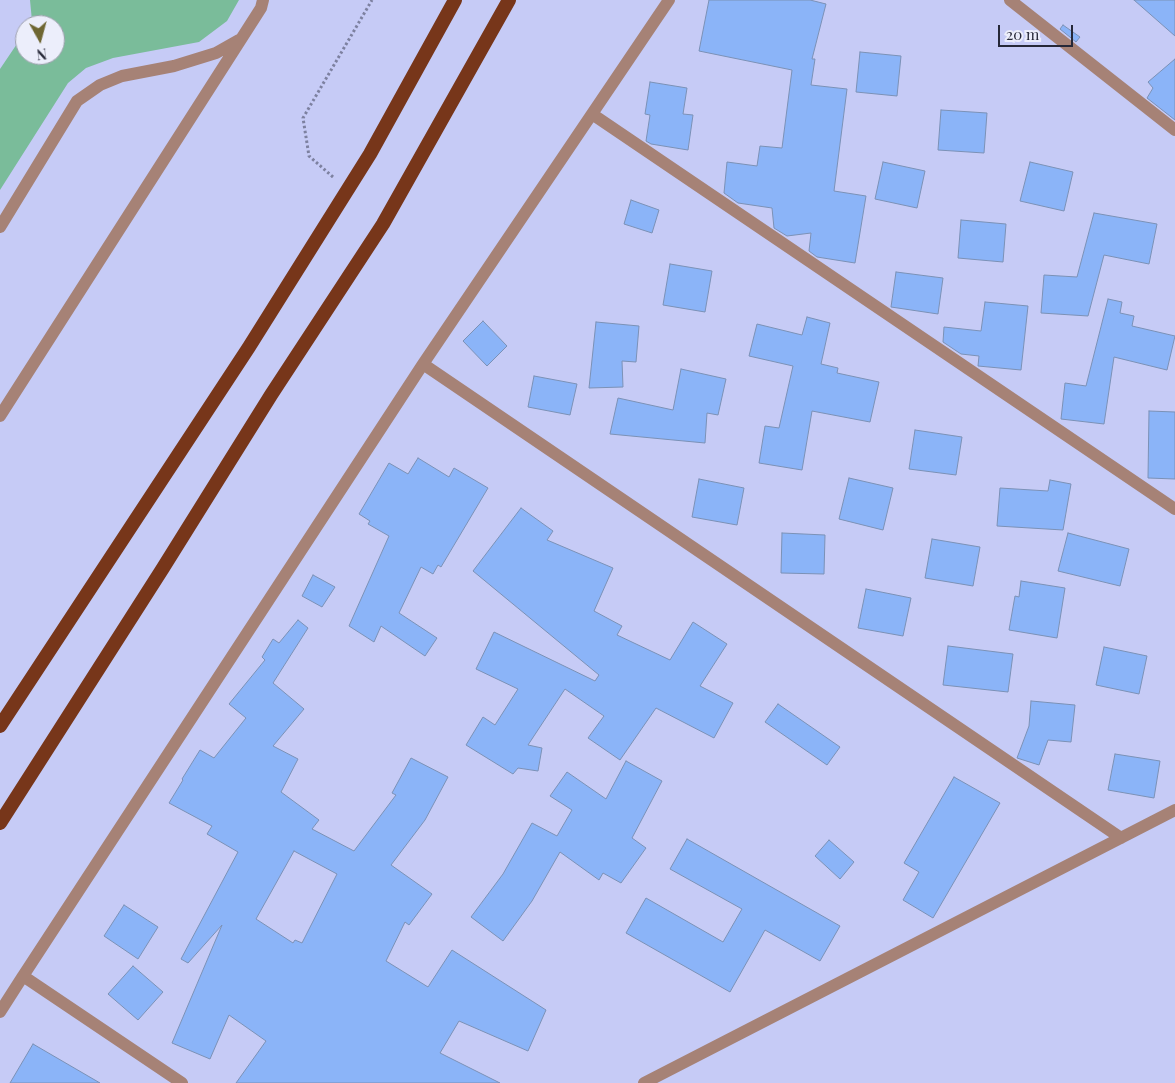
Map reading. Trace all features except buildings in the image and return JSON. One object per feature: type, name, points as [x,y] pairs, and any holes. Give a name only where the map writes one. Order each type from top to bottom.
[{"type":"highway","points":[[0,726],[249,348],[370,154],[455,0]]},
{"type":"highway","points":[[0,823],[272,394],[383,224],[510,0]]},
{"type":"street","points":[[0,416],[242,39],[261,8],[263,0]]},
{"type":"street","points":[[0,1012],[423,364],[669,0]]},
{"type":"street","points":[[1010,0],[1175,130]]},
{"type":"street","points":[[0,227],[78,101],[100,85],[122,76],[174,66],[216,53],[242,39]]},
{"type":"street","points":[[592,114],[1175,509]]},
{"type":"street","points":[[423,364],[1121,838]]},
{"type":"street","points":[[644,1083],[1175,810]]},
{"type":"street","points":[[23,976],[182,1083]]},
{"type":"path","points":[[347,190],[309,156],[303,118],[372,0]]},
{"type":"green space","points":[[30,0],[239,0],[227,21],[199,42],[113,58],[86,68],[68,83],[0,190],[0,69],[15,47],[15,65],[65,65],[65,15],[31,15]]}]
